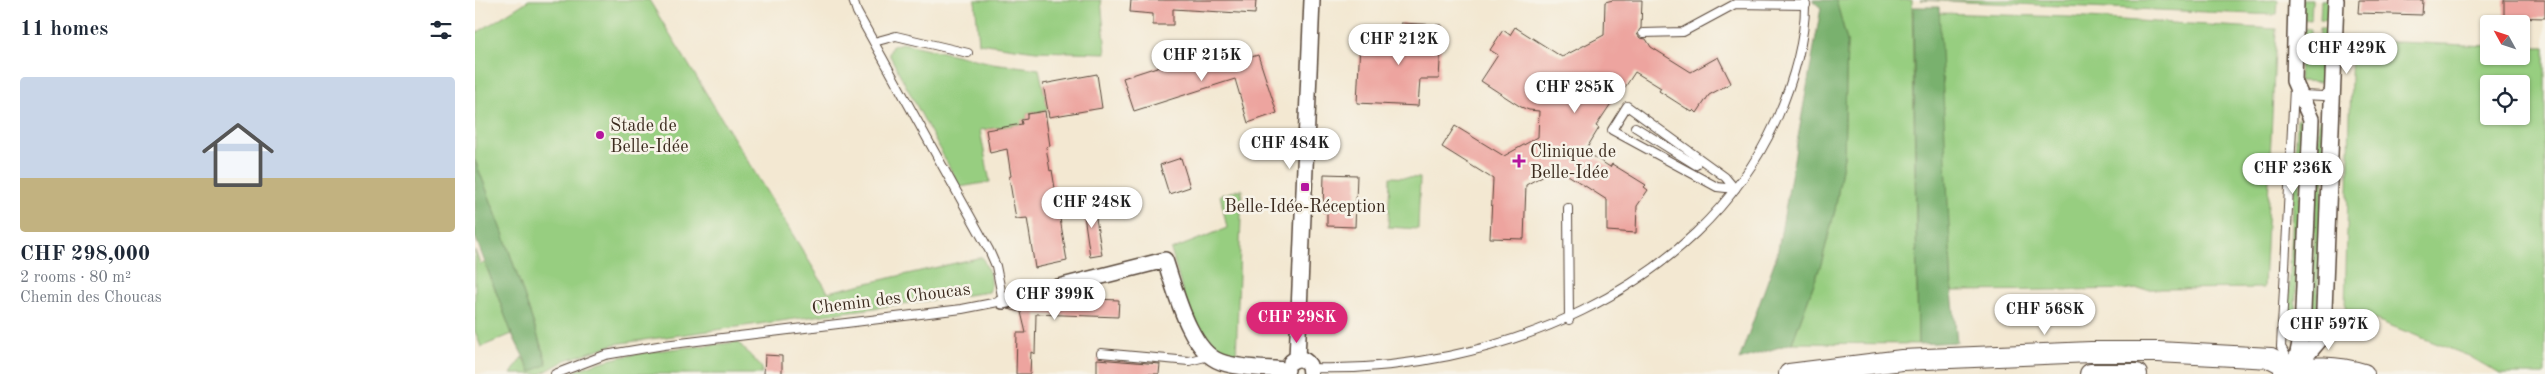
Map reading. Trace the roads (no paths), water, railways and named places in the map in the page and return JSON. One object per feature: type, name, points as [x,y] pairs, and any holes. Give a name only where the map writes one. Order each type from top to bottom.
[{"type":"street","points":[[1297,359],[1312,0]]},
{"type":"street","points":[[2291,373],[2302,334],[2311,119],[2294,81],[2296,0]]},
{"type":"street","points":[[2291,373],[2323,336],[2335,0]]},
{"type":"street","name":"Chemin des Choucas","points":[[1003,301],[1165,260],[1185,317],[1194,335],[1209,356]]},
{"type":"street","points":[[1789,374],[1902,360],[2091,352],[2158,352],[2271,358],[2291,373],[2342,368],[2364,374]]},
{"type":"street","points":[[1209,356],[1231,365],[1255,371],[1287,372],[1289,364],[1297,359],[1304,360],[1310,371]]},
{"type":"street","points":[[2089,374],[2137,374]]},
{"type":"lane","points":[[853,0],[874,42],[989,250],[996,266],[1003,301]]},
{"type":"lane","points":[[1310,371],[1363,370],[1437,363],[1507,346],[1569,320],[1631,285],[1659,264],[1711,218],[1735,189],[1769,135],[1787,95],[1799,50],[1806,2],[1735,4],[1683,32],[1643,33]]},
{"type":"lane","points":[[874,42],[896,36],[968,53]]},
{"type":"lane","points":[[2291,373],[2281,346],[2294,81]]},
{"type":"lane","points":[[2301,95],[2325,96],[2332,89]]},
{"type":"lane","points":[[1735,189],[1717,187],[1696,165],[1627,106],[1612,130],[1696,165],[1725,177],[1735,189]]},
{"type":"lane","points":[[1635,127],[1696,165]]},
{"type":"lane","points":[[1567,208],[1569,320]]},
{"type":"lane","name":"Chemin des Choucas","points":[[555,374],[605,355],[664,345],[962,309],[1003,301]]},
{"type":"lane","points":[[1101,353],[1189,361],[1209,356]]},
{"type":"place","name":"Stade de Belle-Idée","points":[[600,135]]},
{"type":"place","name":"Clinique de Belle-Idée","points":[[1519,161]]},
{"type":"place","name":"Belle-Idée-Réception","points":[[1305,187]]}]
